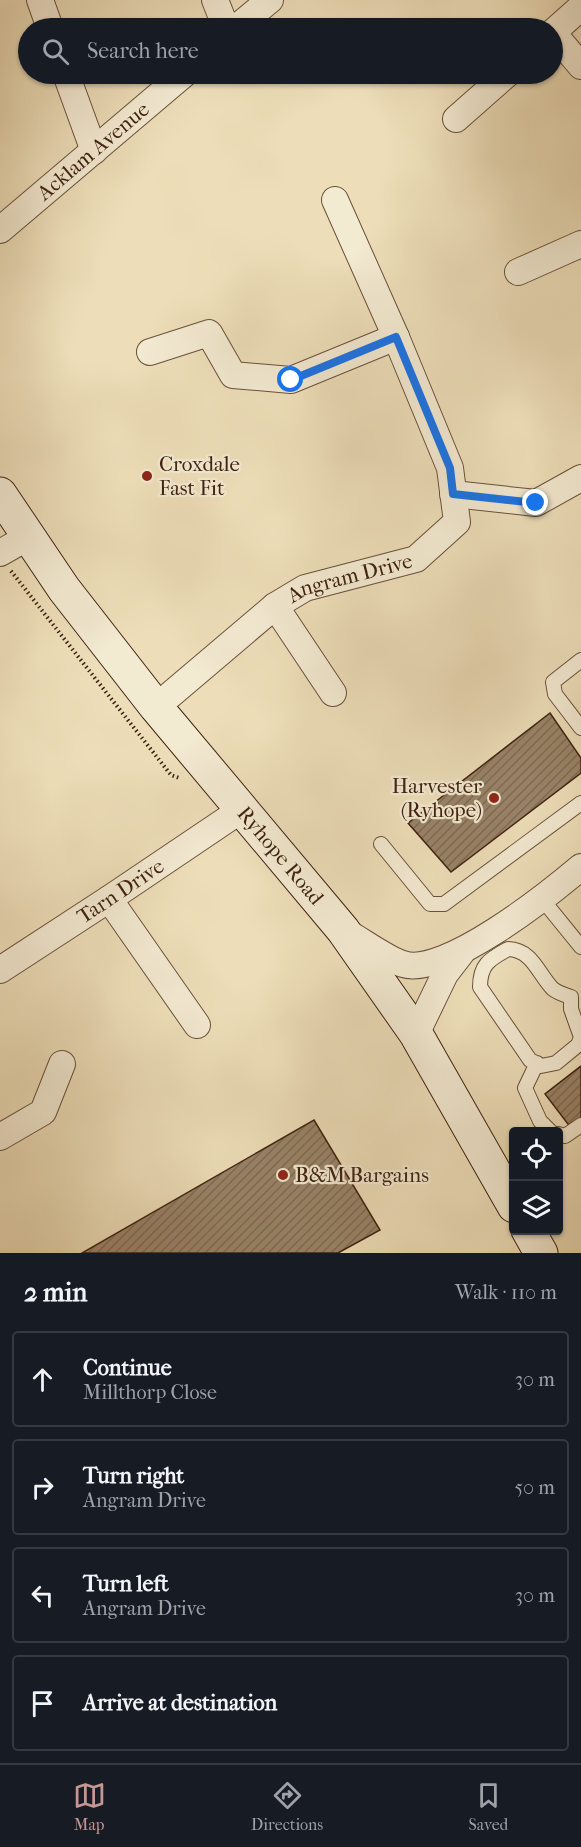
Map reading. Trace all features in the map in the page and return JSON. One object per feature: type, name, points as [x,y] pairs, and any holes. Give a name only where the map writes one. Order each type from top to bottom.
[{"type":"main road","name":"Ryhope Road","points":[[0,494],[64,589],[156,707],[344,930],[416,1034],[509,1199]]},
{"type":"main road","points":[[531,1235],[542,1253]]},
{"type":"street","points":[[40,0],[46,18]]},
{"type":"street","points":[[215,0],[222,18]]},
{"type":"street","points":[[248,18],[270,0]]},
{"type":"street","points":[[563,24],[579,9]]},
{"type":"street","points":[[563,45],[581,66]]},
{"type":"street","points":[[70,84],[94,151]]},
{"type":"street","name":"Acklam Avenue","points":[[0,230],[172,84]]},
{"type":"street","points":[[456,118],[495,84]]},
{"type":"street","name":"Angram Drive","points":[[156,707],[275,606],[304,588],[416,559],[457,522],[450,468],[396,337],[334,200]]},
{"type":"street","points":[[519,272],[581,243]]},
{"type":"street","points":[[150,352],[209,333],[233,375],[291,380],[396,337]]},
{"type":"street","points":[[453,494],[536,503],[581,478]]},
{"type":"street","points":[[4,560],[28,537]]},
{"type":"street","name":"Angram Drive","points":[[275,606],[333,693]]},
{"type":"street","name":"Tarn Drive","points":[[0,970],[109,900],[241,810]]},
{"type":"street","points":[[344,930],[403,965],[425,965],[462,952],[542,899],[581,867]]},
{"type":"street","points":[[109,900],[197,1025]]},
{"type":"street","points":[[416,1034],[446,974],[462,952]]},
{"type":"street","points":[[0,1137],[43,1112],[62,1064]]},
{"type":"lane","points":[[581,660],[553,682],[555,694],[581,728]]},
{"type":"lane","points":[[381,844],[430,904],[444,904],[581,803]]},
{"type":"lane","points":[[542,899],[581,947]]},
{"type":"lane","points":[[508,949],[517,949],[527,954],[555,991],[576,993],[571,1009],[581,1037],[578,1045],[556,1063],[541,1066],[537,1063],[530,1060],[480,987],[480,974],[484,965],[508,949]]},
{"type":"lane","points":[[537,1063],[525,1088],[540,1121],[547,1127]]},
{"type":"lane","points":[[563,1136],[581,1125]]},
{"type":"path","points":[[4,560],[171,776],[180,778]]},
{"type":"building","name":"Harvester (Ryhope)","points":[[550,713],[581,758],[581,773],[451,872],[408,823]]},
{"type":"building","points":[[581,1066],[581,1121],[571,1128],[545,1094]]},
{"type":"building","name":"B&M Bargains","points":[[314,1120],[380,1230],[338,1253],[82,1253]]},
{"type":"place","name":"Croxdale Fast Fit","points":[[147,476]]},
{"type":"place","name":"Harvester (Ryhope)","points":[[494,798]]},
{"type":"place","name":"B&M Bargains","points":[[283,1175]]},
{"type":"route","points":[[291,380],[396,337],[450,468],[453,494],[536,503]]}]
